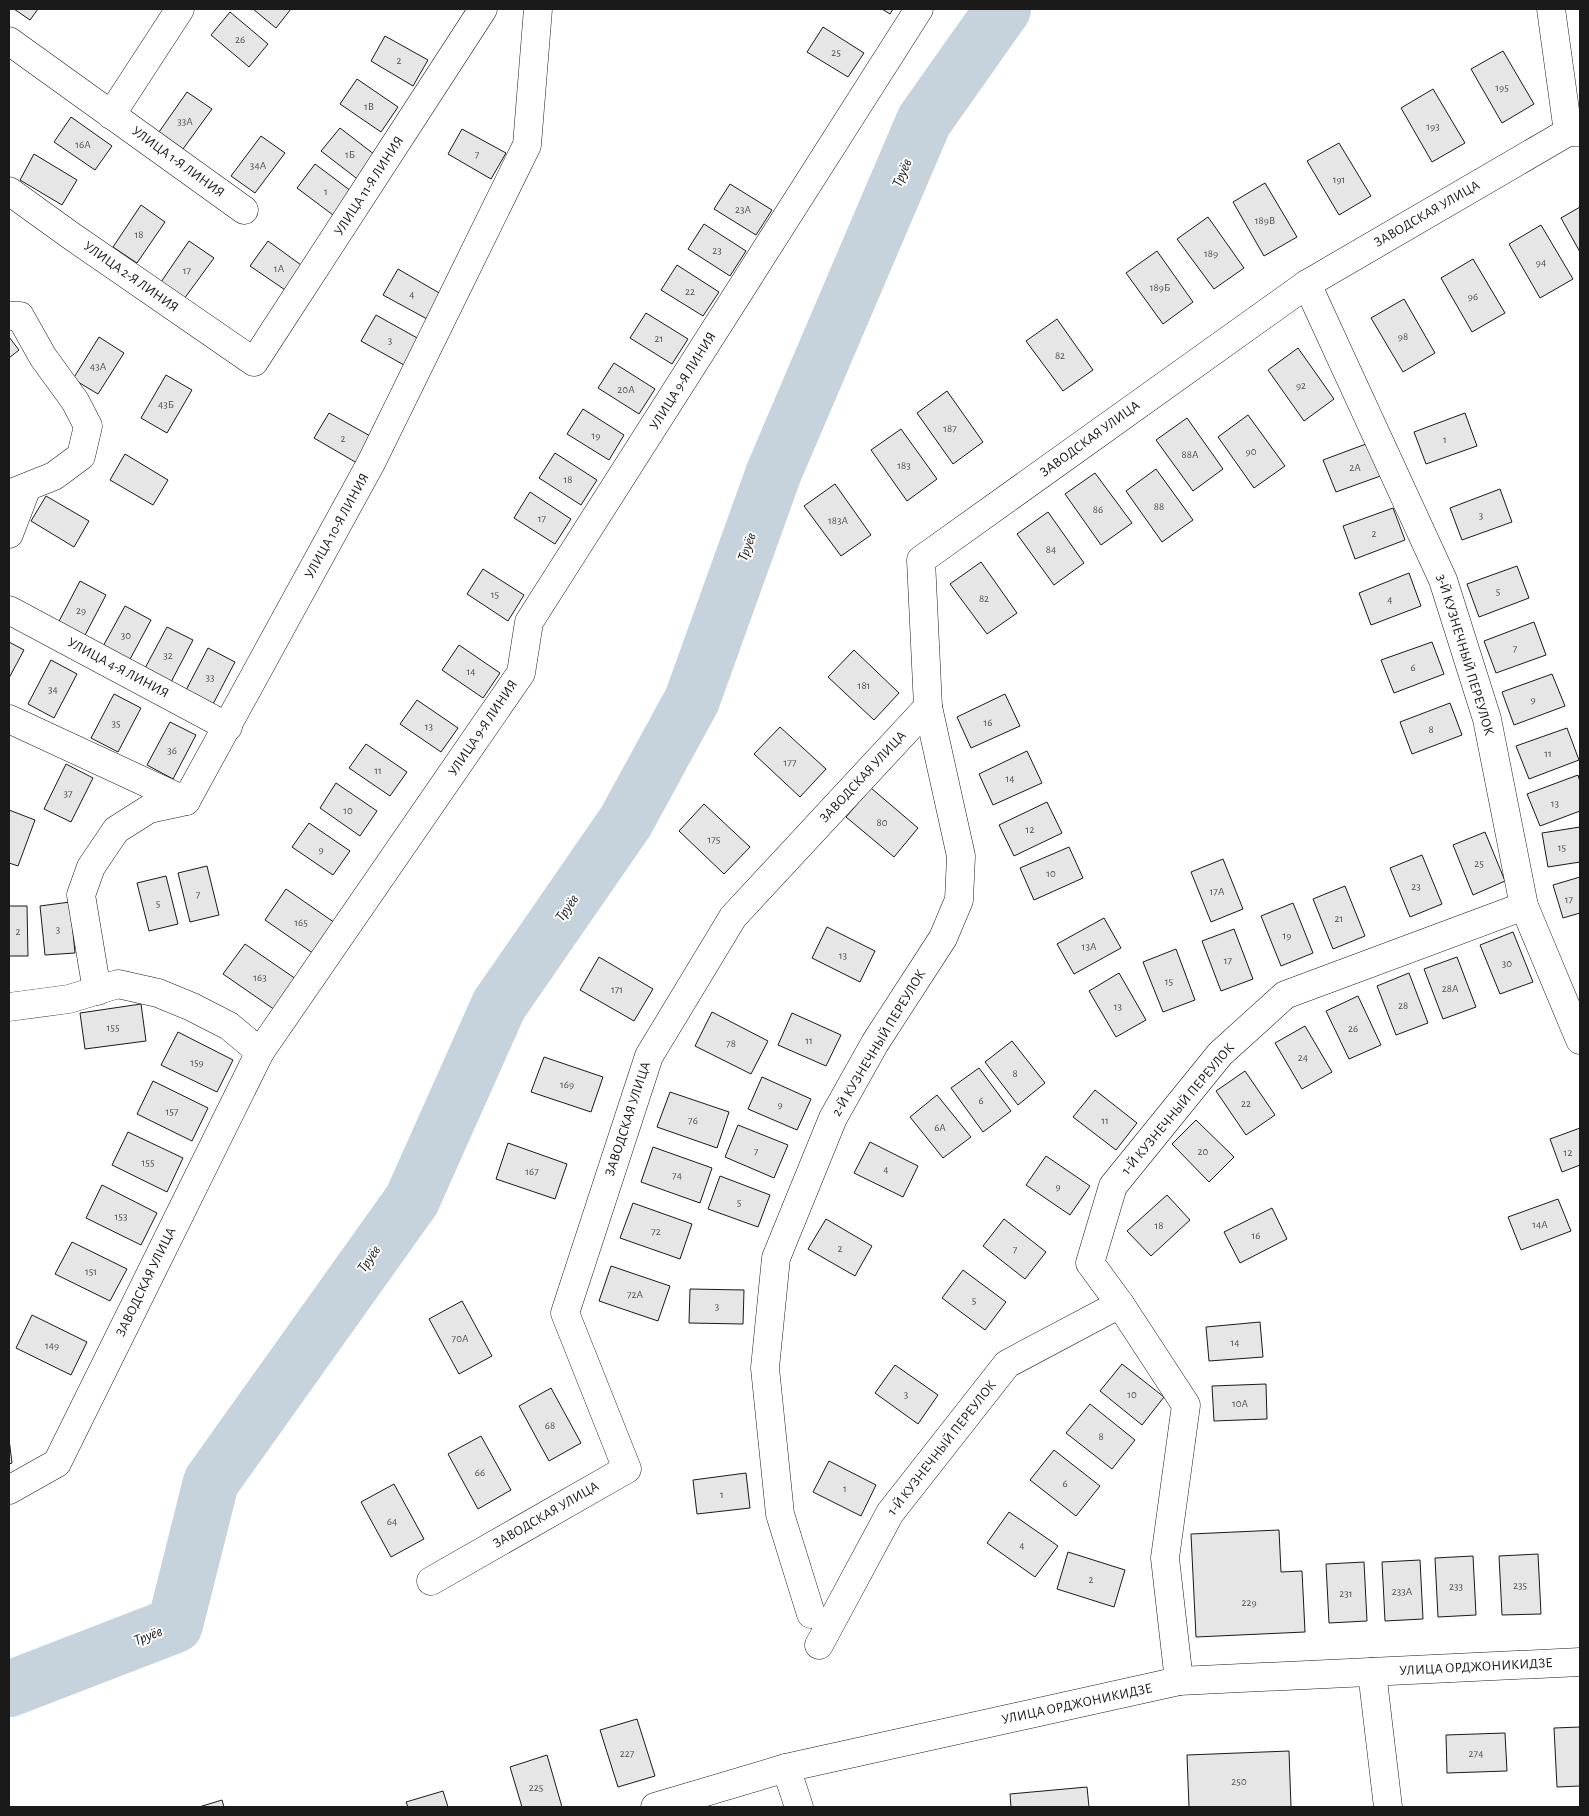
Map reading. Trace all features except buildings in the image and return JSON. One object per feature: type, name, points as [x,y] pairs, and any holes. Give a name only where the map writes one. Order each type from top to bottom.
[{"type":"street","points":[[111,115],[180,9]]},
{"type":"street","name":"УЛИЦА 11-Я ЛИНИЯ","points":[[254,362],[483,9]]},
{"type":"street","name":"УЛИЦА 10-Я ЛИНИЯ","points":[[186,800],[228,727],[371,463],[527,145],[538,9]]},
{"type":"street","name":"УЛИЦА 9-Я ЛИНИЯ","points":[[260,1052],[521,673],[529,622],[919,9]]},
{"type":"street","name":"ЗАВОДСКАЯ УЛИЦА","points":[[431,1581],[627,1469],[565,1313],[649,1056],[733,917],[928,707],[921,560],[1307,284],[1574,132],[1551,9]]},
{"type":"street","name":"УЛИЦА 1-Я ЛИНИЯ","points":[[9,41],[244,210]]},
{"type":"street","name":"УЛИЦА 2-Я ЛИНИЯ","points":[[9,191],[78,241],[254,362]]},
{"type":"street","name":"3-Й КУЗНЕЧНЫЙ ПЕРЕУЛОК","points":[[1307,284],[1443,580],[1487,719],[1524,906],[1580,1040]]},
{"type":"street","points":[[9,316],[20,316],[43,357],[75,401],[88,426],[80,456],[54,476],[18,491],[9,534]]},
{"type":"street","name":"УЛИЦА 4-Я ЛИНИЯ","points":[[9,610],[228,727]]},
{"type":"street","name":"2-Й КУЗНЕЧНЫЙ ПЕРЕУЛОК","points":[[811,1614],[780,1514],[765,1368],[776,1258],[833,1118],[875,1043],[943,938],[959,900],[961,856],[928,707]]},
{"type":"street","points":[[9,719],[186,800]]},
{"type":"street","points":[[97,991],[80,895],[91,867],[116,830],[149,809],[186,800]]},
{"type":"street","name":"1-Й КУЗНЕЧНЫЙ ПЕРЕУЛОК","points":[[1179,1681],[1165,1558],[1186,1405],[1120,1304],[1090,1263],[1113,1186],[1220,1054],[1285,995],[1524,906]]},
{"type":"street","points":[[9,1007],[69,999],[118,984],[158,993],[192,1007],[229,1026],[260,1052]]},
{"type":"street","name":"ЗАВОДСКАЯ УЛИЦА","points":[[9,1490],[57,1463],[260,1052]]},
{"type":"street","name":"1-Й КУЗНЕЧНЫЙ ПЕРЕУЛОК","points":[[819,1645],[890,1513],[1008,1364],[1120,1304]]},
{"type":"street","name":"УЛИЦА ОРДЖОНИКИДЗЕ","points":[[655,1807],[786,1768],[1179,1681],[1580,1662]]},
{"type":"street","points":[[1372,1672],[1388,1807]]},
{"type":"street","points":[[786,1768],[798,1807]]},
{"type":"waterway","name":"Труёв","points":[[9,1689],[175,1625],[211,1482],[412,1200],[499,1005],[626,821],[692,700],[774,472],[924,121],[1003,9]]}]
